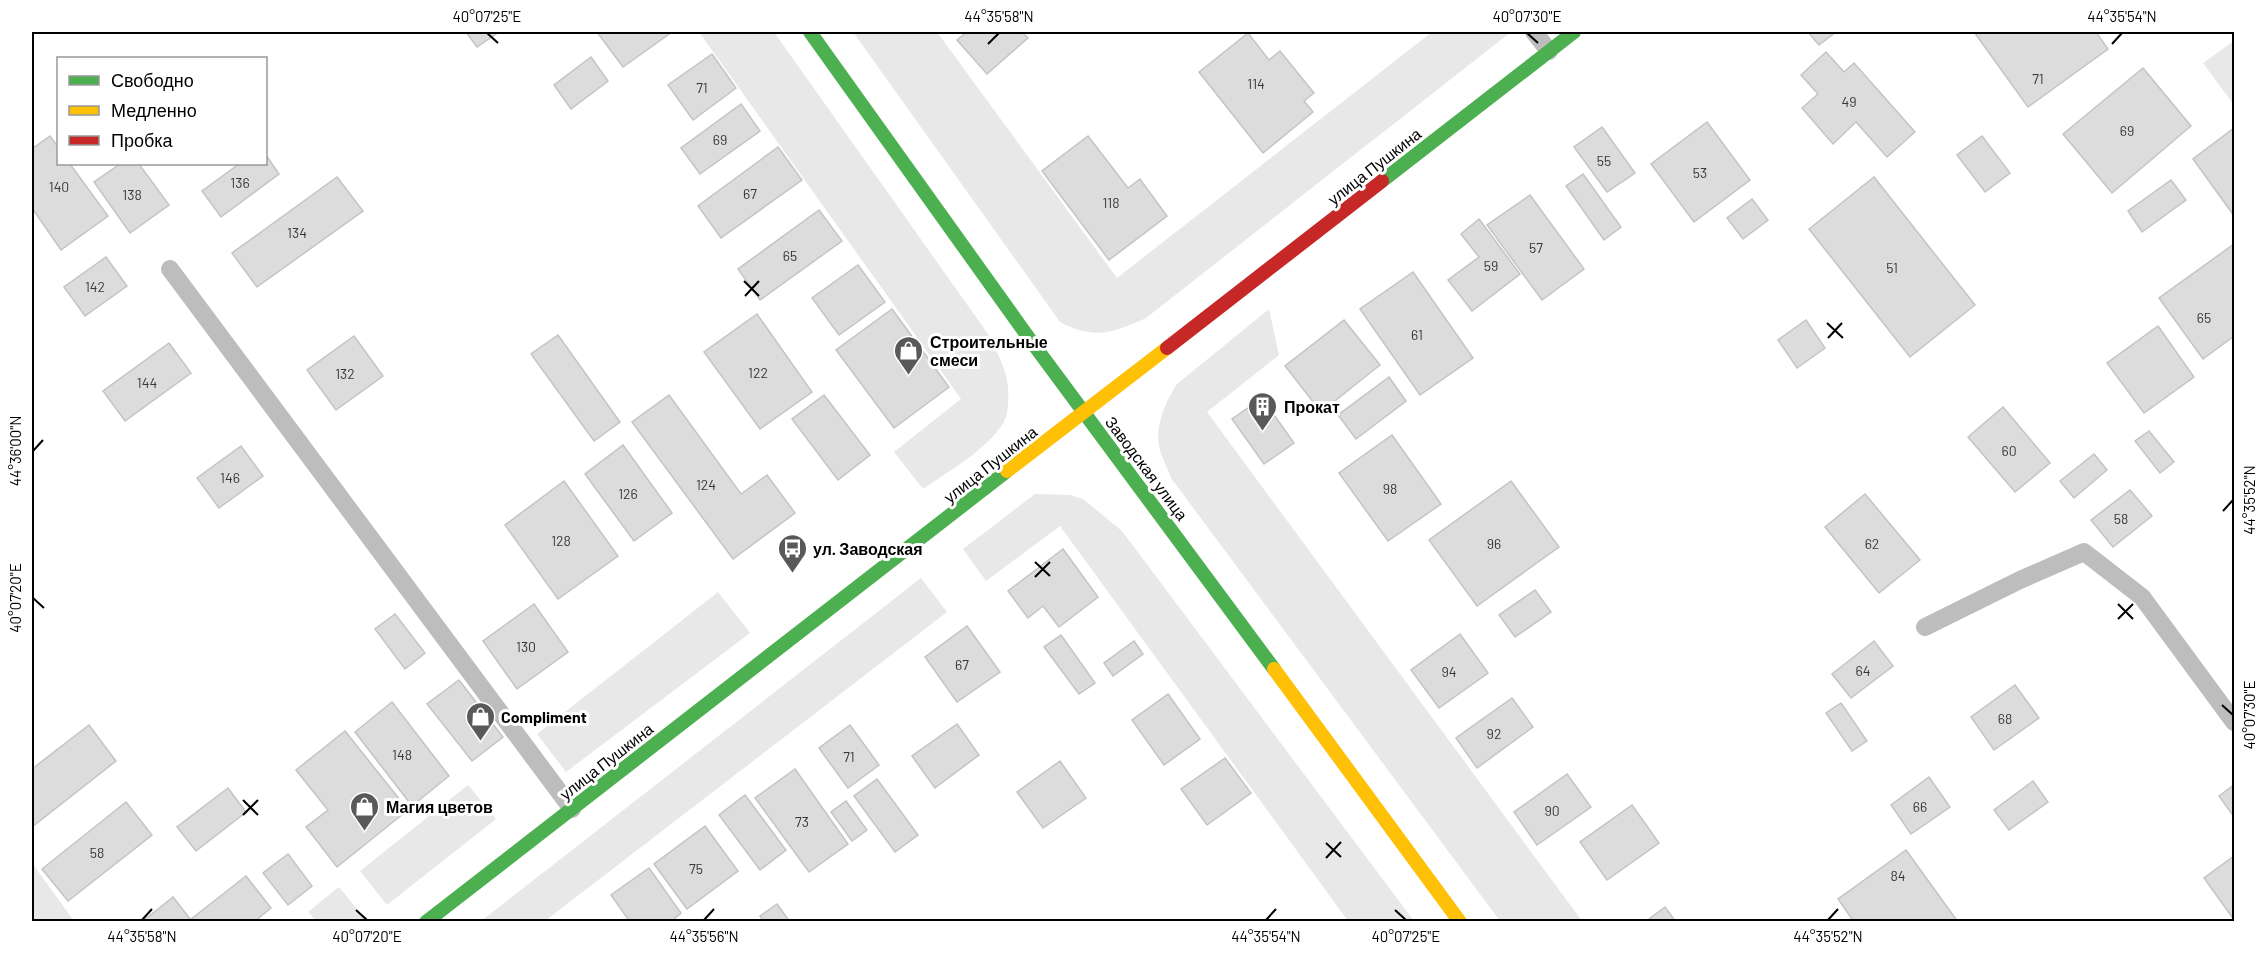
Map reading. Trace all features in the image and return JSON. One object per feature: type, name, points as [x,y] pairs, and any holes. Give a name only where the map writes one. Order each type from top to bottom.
[{"type":"main road","name":"Заводская улица","points":[[810,32],[1030,341],[1460,921]]},
{"type":"main road","name":"улица Пушкина","points":[[426,921],[1574,32]]},
{"type":"lane","points":[[1534,32],[1549,51]]},
{"type":"lane","points":[[170,269],[572,809]]},
{"type":"lane","points":[[1925,627],[2020,580],[2084,552],[2142,597],[2235,722]]},
{"type":"shaded area","points":[[699,32],[774,32],[988,334],[1006,375],[1008,408],[1006,417],[992,438],[981,448],[923,489],[894,452],[961,399]]},
{"type":"shaded area","points":[[853,32],[937,32],[1117,278],[1432,32],[1511,32],[1146,318],[1113,331],[1093,333],[1072,328],[1060,322]]},
{"type":"shaded area","points":[[2234,41],[2234,105],[2203,63]]},
{"type":"shaded area","points":[[1269,309],[1279,355],[1207,412],[1582,921],[1500,921],[1171,478],[1160,450],[1158,438],[1162,413],[1177,384]]},
{"type":"shaded area","points":[[1035,494],[1070,495],[1083,499],[1122,531],[1414,921],[1348,921],[1060,526],[986,581],[963,549]]},
{"type":"shaded area","points":[[921,578],[947,612],[545,921],[481,921]]},
{"type":"shaded area","points":[[718,592],[750,633],[566,772],[537,734]]},
{"type":"shaded area","points":[[468,785],[496,819],[387,905],[360,871]]},
{"type":"shaded area","points":[[32,863],[74,921],[32,921]]},
{"type":"shaded area","points":[[339,887],[367,921],[316,921],[308,912]]},
{"type":"building","points":[[466,32],[499,32],[477,47]]},
{"type":"building","points":[[597,32],[672,32],[623,67]]},
{"type":"building","points":[[967,32],[1022,32],[1028,38],[987,74],[957,40]]},
{"type":"building","points":[[1808,32],[1836,32],[1819,45]]},
{"type":"building","points":[[1974,32],[2096,32],[2108,49],[2028,107]]},
{"type":"building","points":[[1248,33],[1269,60],[1280,51],[1314,93],[1304,101],[1313,112],[1263,153],[1199,72]]},
{"type":"building","points":[[1826,52],[1844,72],[1854,63],[1915,132],[1887,157],[1856,122],[1833,144],[1802,108],[1818,94],[1801,75]]},
{"type":"building","points":[[712,54],[736,88],[693,120],[668,85]]},
{"type":"building","points":[[591,57],[608,81],[571,109],[554,85]]},
{"type":"building","points":[[2143,68],[2191,126],[2112,193],[2063,134]]},
{"type":"building","points":[[741,104],[760,131],[700,174],[681,148]]},
{"type":"building","points":[[1707,122],[1750,180],[1694,222],[1651,164]]},
{"type":"building","points":[[1602,127],[1635,173],[1607,192],[1574,147]]},
{"type":"building","points":[[2234,128],[2234,211],[2232,213],[2193,159]]},
{"type":"building","points":[[50,136],[57,146],[57,165],[71,165],[108,216],[61,250],[32,208],[32,149]]},
{"type":"building","points":[[1088,136],[1128,188],[1140,179],[1167,216],[1109,260],[1042,171]]},
{"type":"building","points":[[1982,136],[2010,173],[1985,192],[1957,155]]},
{"type":"building","points":[[778,147],[802,180],[721,238],[698,206]]},
{"type":"building","points":[[267,156],[279,174],[221,217],[202,191],[238,165],[267,165]]},
{"type":"building","points":[[119,165],[140,165],[169,205],[130,233],[94,182]]},
{"type":"building","points":[[1583,174],[1621,227],[1604,240],[1566,186]]},
{"type":"building","points":[[337,177],[363,211],[257,287],[232,253]]},
{"type":"building","points":[[1874,177],[1975,305],[1910,357],[1809,229]]},
{"type":"building","points":[[2171,180],[2186,200],[2142,232],[2128,211]]},
{"type":"building","points":[[1530,195],[1584,269],[1542,300],[1487,225]]},
{"type":"building","points":[[1752,199],[1768,220],[1743,239],[1727,218]]},
{"type":"building","points":[[819,210],[842,241],[760,300],[738,269]]},
{"type":"building","points":[[1479,219],[1520,274],[1472,311],[1448,280],[1479,257],[1461,234]]},
{"type":"building","points":[[2234,244],[2234,336],[2203,359],[2159,298]]},
{"type":"building","points":[[106,257],[127,286],[85,316],[64,287]]},
{"type":"building","points":[[858,265],[885,302],[839,335],[812,298]]},
{"type":"building","points":[[1413,272],[1473,358],[1420,395],[1360,309]]},
{"type":"building","points":[[892,309],[949,387],[894,428],[836,350]]},
{"type":"building","points":[[757,314],[812,392],[760,429],[704,352]]},
{"type":"building","points":[[1344,320],[1380,365],[1321,412],[1285,366]]},
{"type":"building","points":[[1806,320],[1825,348],[1797,368],[1778,340]]},
{"type":"building","points":[[2158,326],[2194,377],[2144,413],[2107,363]]},
{"type":"building","points":[[558,335],[620,422],[594,441],[531,354]]},
{"type":"building","points":[[354,336],[383,376],[336,410],[307,370]]},
{"type":"building","points":[[169,343],[191,373],[125,421],[103,391]]},
{"type":"building","points":[[1389,377],[1406,401],[1356,439],[1338,415]]},
{"type":"building","points":[[669,395],[741,494],[767,475],[795,513],[733,559],[632,422]]},
{"type":"building","points":[[824,395],[870,455],[838,480],[792,419]]},
{"type":"building","name":"Прокат","points":[[1262,398],[1294,443],[1264,464],[1232,419]]},
{"type":"building","points":[[2003,407],[2050,463],[2015,492],[1968,437]]},
{"type":"building","points":[[2149,431],[2174,462],[2160,473],[2135,441]]},
{"type":"building","points":[[1392,435],[1441,504],[1388,541],[1339,473]]},
{"type":"building","points":[[623,445],[672,513],[634,541],[585,474]]},
{"type":"building","points":[[241,446],[263,476],[219,508],[197,478]]},
{"type":"building","points":[[2094,454],[2107,470],[2074,498],[2060,481]]},
{"type":"building","points":[[564,481],[618,556],[558,599],[505,525]]},
{"type":"building","points":[[1511,481],[1559,547],[1477,606],[1429,540]]},
{"type":"building","points":[[2130,490],[2152,516],[2113,547],[2091,520]]},
{"type":"building","points":[[1865,494],[1920,560],[1879,593],[1825,527]]},
{"type":"building","points":[[1063,549],[1098,597],[1059,627],[1043,606],[1028,618],[1008,591]]},
{"type":"building","points":[[1535,590],[1551,612],[1515,637],[1499,615]]},
{"type":"building","points":[[534,604],[568,652],[517,689],[483,641]]},
{"type":"building","points":[[395,614],[425,653],[405,669],[375,629]]},
{"type":"building","points":[[967,626],[1000,672],[957,702],[925,657]]},
{"type":"building","points":[[1460,634],[1488,673],[1439,708],[1411,670]]},
{"type":"building","points":[[1061,635],[1095,683],[1079,694],[1044,647]]},
{"type":"building","points":[[1134,641],[1143,654],[1113,676],[1104,663]]},
{"type":"building","points":[[1874,641],[1893,666],[1851,698],[1832,674]]},
{"type":"building","points":[[459,680],[503,737],[472,761],[427,704]]},
{"type":"building","points":[[2015,685],[2039,718],[1994,750],[1971,717]]},
{"type":"building","points":[[1168,694],[1200,739],[1164,765],[1132,720]]},
{"type":"building","points":[[1512,698],[1533,727],[1477,768],[1456,738]]},
{"type":"building","points":[[392,702],[449,776],[412,806],[355,732]]},
{"type":"building","points":[[1841,703],[1867,741],[1852,751],[1826,713]]},
{"type":"building","points":[[957,724],[979,755],[935,788],[912,756]]},
{"type":"building","points":[[89,725],[116,761],[32,827],[32,769]]},
{"type":"building","points":[[850,725],[879,765],[848,788],[819,748]]},
{"type":"building","points":[[345,731],[408,810],[337,867],[306,827],[328,810],[296,770]]},
{"type":"building","points":[[1225,758],[1251,793],[1207,825],[1181,789]]},
{"type":"building","points":[[1060,761],[1086,798],[1043,828],[1017,792]]},
{"type":"building","points":[[795,769],[848,844],[809,872],[755,798]]},
{"type":"building","points":[[1567,774],[1591,807],[1537,845],[1514,812]]},
{"type":"building","points":[[1929,777],[1950,807],[1911,834],[1891,805]]},
{"type":"building","points":[[877,779],[918,835],[895,852],[854,796]]},
{"type":"building","points":[[2033,781],[2048,802],[2009,830],[1994,810]]},
{"type":"building","points":[[2234,785],[2234,817],[2219,796]]},
{"type":"building","points":[[228,788],[246,812],[196,851],[177,827]]},
{"type":"building","points":[[745,795],[786,850],[760,870],[719,815]]},
{"type":"building","points":[[846,801],[867,830],[852,841],[831,812]]},
{"type":"building","points":[[126,802],[152,835],[68,901],[42,869]]},
{"type":"building","points":[[1632,805],[1659,843],[1607,880],[1580,842]]},
{"type":"building","points":[[705,826],[738,871],[687,909],[654,864]]},
{"type":"building","points":[[1906,850],[1958,922],[1854,922],[1838,899]]},
{"type":"building","points":[[288,854],[312,886],[288,905],[263,873]]},
{"type":"building","points":[[2234,856],[2234,920],[2204,878]]},
{"type":"building","points":[[649,868],[681,913],[670,922],[630,922],[611,895]]},
{"type":"building","points":[[246,876],[271,908],[254,922],[191,922],[190,920]]},
{"type":"building","points":[[173,897],[191,920],[142,922]]},
{"type":"building","points":[[777,904],[790,922],[764,922],[760,916]]},
{"type":"building","points":[[1665,907],[1676,922],[1645,922]]},
{"type":"traffic: fast","points":[[810,32],[1031,341],[1274,669]]},
{"type":"traffic: fast","points":[[1382,181],[1574,32]]},
{"type":"traffic: fast","points":[[426,922],[1007,471]]},
{"type":"traffic: slow","points":[[1007,471],[1167,348]]},
{"type":"traffic: slow","points":[[1274,669],[1460,922]]},
{"type":"traffic: jam","points":[[1167,348],[1382,181]]},
{"type":"place","name":"Строительные смеси","points":[[909,376]]},
{"type":"place","name":"Прокат","points":[[1263,432]]},
{"type":"place","name":"ул. Заводская","points":[[792,574]]},
{"type":"place","name":"Compliment","points":[[480,742]]},
{"type":"place","name":"Магия цветов","points":[[365,832]]}]
